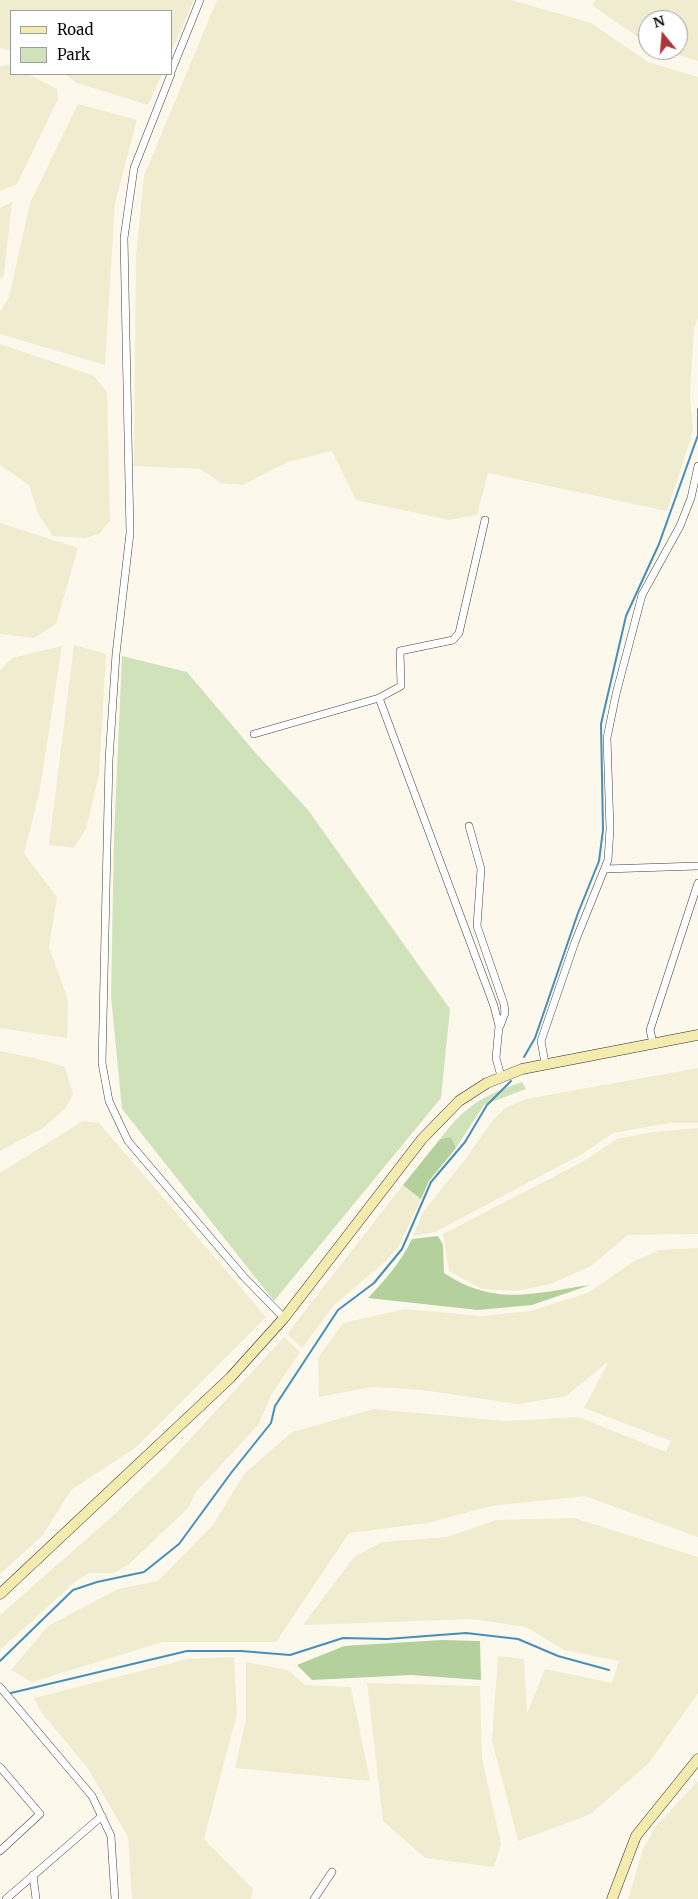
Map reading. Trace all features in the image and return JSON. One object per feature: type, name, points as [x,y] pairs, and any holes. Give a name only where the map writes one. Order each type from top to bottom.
[{"type":"main road","points":[[0,1594],[230,1378],[284,1318],[440,1119],[473,1091],[501,1076],[545,1063],[698,1035]]},
{"type":"main road","points":[[612,1899],[636,1836],[698,1759]]},
{"type":"street","points":[[172,70],[200,0]]},
{"type":"street","points":[[170,75],[134,168],[124,238],[130,533],[116,654],[109,760],[102,1063],[109,1101],[128,1141],[244,1277],[284,1318]]},
{"type":"street","points":[[545,1063],[541,1041],[575,942],[605,869],[610,850],[607,738],[616,694],[642,595],[694,499],[698,466]]},
{"type":"street","points":[[254,734],[379,698],[401,686],[400,651],[453,640],[459,634],[485,520]]},
{"type":"street","points":[[379,698],[500,1026]]},
{"type":"street","points":[[469,826],[481,869],[477,926],[504,1004],[505,1013],[500,1026],[496,1058],[501,1076]]},
{"type":"street","points":[[605,869],[698,866]]},
{"type":"street","points":[[652,1043],[650,1030],[698,883]]},
{"type":"street","points":[[0,1687],[92,1796],[111,1836],[115,1899]]},
{"type":"street","points":[[0,1767],[40,1814],[0,1851]]},
{"type":"street","points":[[6,1899],[102,1816]]},
{"type":"street","points":[[314,1899],[332,1872]]},
{"type":"street","points":[[33,1875],[36,1899]]},
{"type":"shaded area","points":[[0,0],[194,0],[172,50],[172,10],[10,10],[10,51],[0,48]]},
{"type":"shaded area","points":[[217,0],[511,0],[591,23],[638,55],[638,60],[645,60],[698,77],[698,318],[694,328],[690,395],[693,431],[667,511],[488,473],[477,515],[449,520],[356,500],[332,451],[287,462],[243,485],[221,483],[200,469],[134,466],[136,255],[144,176]]},
{"type":"shaded area","points":[[595,0],[698,0],[698,61],[688,58],[688,10],[638,10],[638,37],[593,6]]},
{"type":"shaded area","points":[[10,65],[10,75],[30,75],[57,89],[58,99],[17,184],[0,191],[0,66]]},
{"type":"shaded area","points":[[65,75],[162,75],[148,105],[77,83]]},
{"type":"shaded area","points":[[78,104],[137,120],[115,203],[105,365],[0,334],[0,312],[9,297],[30,203]]},
{"type":"shaded area","points":[[12,202],[4,275],[0,279],[0,208]]},
{"type":"shaded area","points":[[0,344],[94,376],[107,392],[110,521],[99,534],[85,538],[53,536],[38,513],[29,485],[0,465]]},
{"type":"shaded area","points":[[0,523],[78,548],[56,624],[34,638],[0,634]]},
{"type":"shaded area","points":[[74,645],[106,654],[99,775],[86,829],[74,848],[49,845]]},
{"type":"shaded area","points":[[62,646],[40,789],[24,854],[57,897],[49,947],[68,1000],[67,1038],[0,1028],[0,670],[12,658]]},
{"type":"shaded area","points":[[0,1051],[65,1067],[73,1094],[66,1108],[43,1128],[0,1151]]},
{"type":"shaded area","points":[[698,1068],[698,1123],[670,1123],[613,1133],[582,1154],[435,1232],[413,1236],[423,1212],[464,1161],[493,1120],[505,1108],[526,1099]]},
{"type":"shaded area","points":[[83,1121],[99,1123],[266,1317],[135,1448],[71,1490],[43,1535],[0,1574],[0,1173]]},
{"type":"shaded area","points":[[698,1128],[698,1234],[628,1235],[591,1266],[551,1284],[516,1291],[482,1289],[449,1271],[443,1234],[584,1161],[617,1139],[653,1132]]},
{"type":"shaded area","points":[[403,1185],[421,1199],[399,1246],[387,1260],[334,1305],[302,1348],[287,1334]]},
{"type":"shaded area","points":[[698,1248],[698,1537],[585,1496],[491,1506],[428,1523],[349,1533],[276,1642],[163,1642],[32,1682],[11,1670],[48,1626],[118,1589],[158,1581],[213,1525],[244,1474],[292,1432],[374,1409],[506,1421],[578,1417],[666,1452],[671,1441],[584,1408],[609,1361],[566,1396],[518,1404],[422,1390],[373,1387],[319,1397],[318,1358],[343,1323],[405,1309],[481,1316],[530,1311],[588,1293],[634,1261],[660,1250]]},
{"type":"shaded area","points":[[284,1337],[300,1352],[271,1395],[259,1424],[196,1492],[188,1508],[128,1565],[114,1573],[89,1573],[76,1581],[0,1650],[0,1615],[115,1514],[168,1463]]},
{"type":"shaded area","points":[[574,1518],[698,1557],[698,1693],[649,1763],[591,1814],[518,1841],[492,1741],[498,1656],[524,1659],[527,1714],[545,1669],[612,1683],[619,1661],[564,1650],[526,1627],[472,1619],[303,1625],[354,1557],[382,1542],[447,1537],[497,1520]]},
{"type":"shaded area","points":[[234,1657],[237,1714],[204,1839],[253,1889],[251,1899],[132,1899],[128,1837],[87,1767],[41,1712],[34,1698],[188,1659]]},
{"type":"shaded area","points":[[246,1662],[288,1670],[305,1685],[351,1687],[370,1781],[235,1768],[246,1720]]},
{"type":"shaded area","points":[[367,1683],[480,1686],[482,1759],[501,1843],[494,1867],[425,1858],[383,1821]]},
{"type":"shaded area","points":[[698,1781],[698,1899],[628,1899],[643,1849],[656,1826]]},
{"type":"green space","points":[[122,656],[187,672],[254,751],[308,810],[450,1009],[441,1098],[274,1301],[122,1109],[111,996],[114,837]]},
{"type":"green space","points":[[522,1082],[526,1089],[484,1105],[456,1148],[451,1137],[440,1139],[458,1118],[476,1103],[485,1097]]},
{"type":"green space","points":[[451,1137],[456,1148],[429,1181],[421,1199],[403,1185],[440,1139]]},
{"type":"green space","points":[[438,1236],[443,1245],[444,1273],[463,1284],[481,1290],[515,1295],[590,1285],[532,1305],[478,1310],[368,1298],[393,1270],[412,1239]]},
{"type":"green space","points":[[442,1640],[480,1641],[481,1680],[411,1675],[312,1680],[297,1665],[344,1646]]},
{"type":"waterway","points":[[524,1057],[535,1038],[578,913],[599,861],[603,830],[601,724],[626,616],[659,544],[698,435],[698,409]]},
{"type":"waterway","points":[[0,1661],[73,1590],[97,1582],[144,1572],[179,1544],[231,1473],[271,1423],[275,1406],[338,1310],[374,1283],[402,1249],[431,1182],[465,1142],[487,1105],[511,1081]]},
{"type":"waterway","points":[[11,1693],[187,1651],[241,1651],[290,1655],[343,1638],[387,1639],[466,1633],[518,1639],[558,1656],[609,1670]]}]
